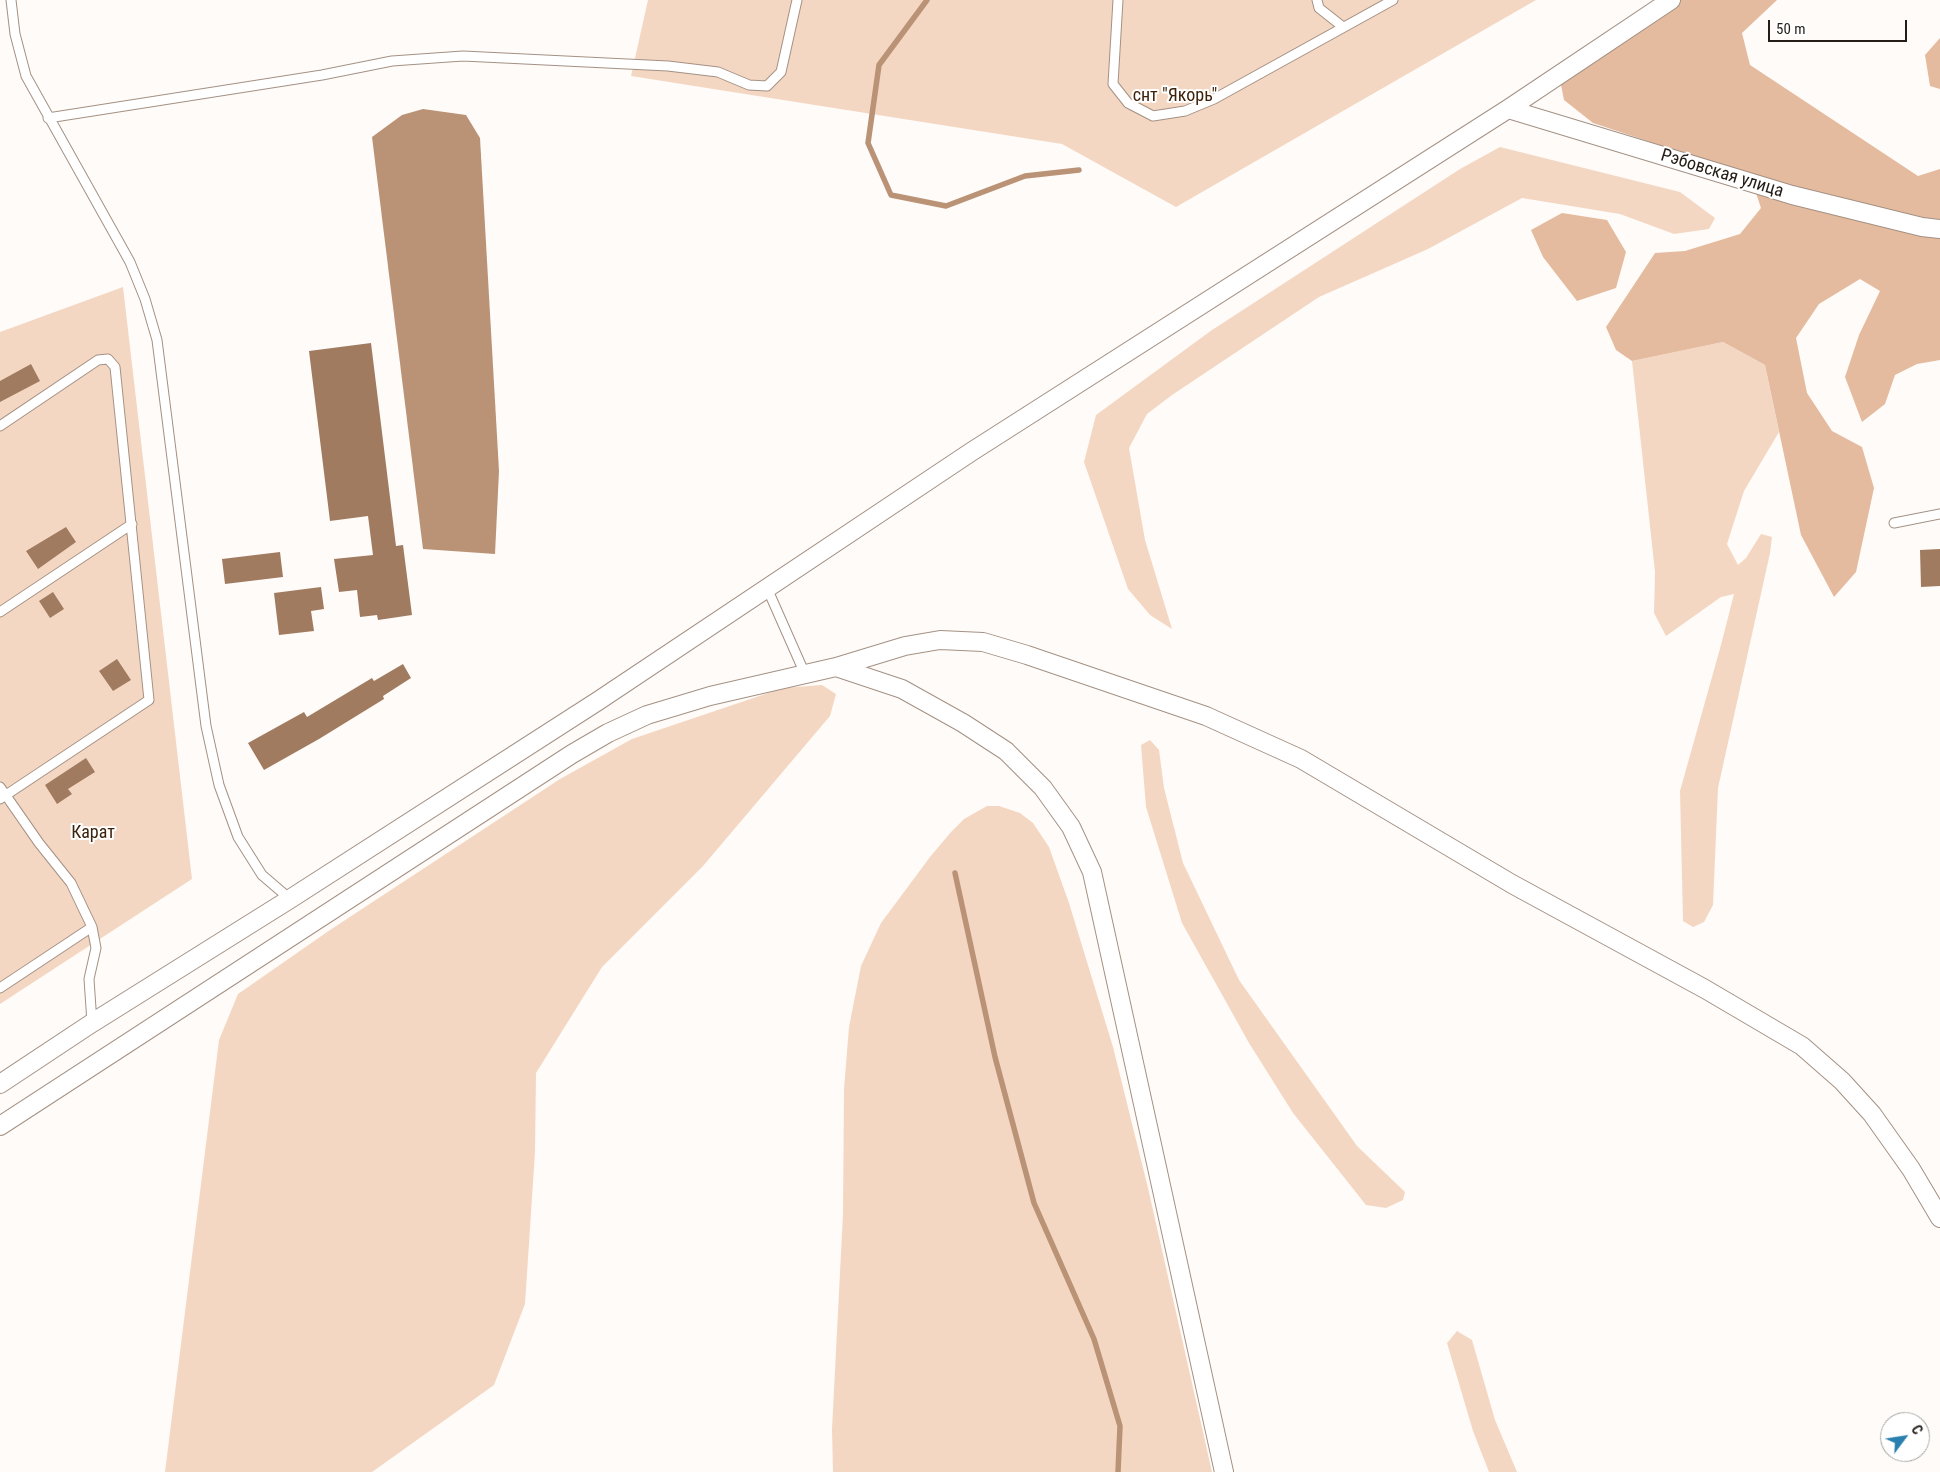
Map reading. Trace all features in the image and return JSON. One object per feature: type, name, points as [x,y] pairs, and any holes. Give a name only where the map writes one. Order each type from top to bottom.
[{"type":"street","points":[[0,1084],[92,1023],[290,899],[598,701],[971,452],[1508,109],[1671,0]]},
{"type":"street","name":"Рэбовская улица","points":[[1508,109],[1792,196],[1922,227],[1940,229]]},
{"type":"street","points":[[0,1126],[572,754],[608,733],[647,715],[710,696],[836,667],[905,646],[940,640],[983,642],[1027,655],[1206,716],[1301,759],[1512,884],[1705,989],[1802,1046],[1842,1081],[1872,1114],[1911,1169],[1940,1218]]},
{"type":"street","points":[[836,667],[902,689],[963,723],[1006,751],[1043,788],[1071,826],[1092,872],[1224,1472]]},
{"type":"lane","points":[[11,0],[15,34],[26,76],[130,262],[145,298],[157,340],[206,726],[219,785],[238,837],[262,875],[290,899]]},
{"type":"lane","points":[[48,118],[322,75],[392,61],[464,56],[668,66],[718,72],[749,85],[767,86],[781,72],[797,0]]},
{"type":"lane","points":[[1118,0],[1113,84],[1128,103],[1153,116],[1185,111],[1214,99],[1393,0]]},
{"type":"lane","points":[[1317,0],[1320,8],[1344,27]]},
{"type":"lane","points":[[0,426],[98,360],[108,359],[116,367],[149,700],[3,797]]},
{"type":"lane","points":[[1894,523],[1940,514]]},
{"type":"lane","points":[[0,612],[132,524]]},
{"type":"lane","points":[[767,588],[805,674]]},
{"type":"lane","points":[[0,786],[3,797],[71,883],[92,927],[96,948],[88,979],[92,1023]]},
{"type":"lane","points":[[0,988],[92,927]]},
{"type":"green space","name":"снт \"Якорь\"","points":[[648,0],[1536,0],[1176,207],[1062,144],[631,76]]},
{"type":"green space","points":[[1500,147],[1680,192],[1715,218],[1709,229],[1674,234],[1620,214],[1522,198],[1428,249],[1319,297],[1172,395],[1147,414],[1129,448],[1145,540],[1172,629],[1150,615],[1128,589],[1084,462],[1096,415],[1212,330],[1460,169]]},
{"type":"green space","name":"Карат","points":[[123,287],[192,879],[0,1004],[0,332]]},
{"type":"green space","points":[[1723,342],[1765,365],[1779,432],[1744,491],[1727,544],[1738,565],[1746,558],[1761,534],[1772,537],[1718,788],[1713,905],[1704,922],[1693,927],[1683,921],[1680,791],[1734,594],[1721,597],[1666,636],[1654,613],[1655,572],[1632,361]]},
{"type":"green space","points":[[822,685],[836,694],[830,716],[703,866],[602,967],[536,1073],[535,1152],[525,1304],[494,1385],[372,1472],[165,1472],[219,1040],[238,994],[330,930],[560,779],[632,739],[783,688]]},
{"type":"green space","points":[[1150,740],[1159,750],[1164,788],[1183,863],[1239,980],[1357,1146],[1405,1192],[1403,1200],[1386,1208],[1366,1205],[1293,1113],[1249,1043],[1182,923],[1146,807],[1141,745]]},
{"type":"green space","points":[[987,806],[999,806],[1020,813],[1033,823],[1049,847],[1069,903],[1113,1047],[1148,1188],[1212,1472],[833,1472],[832,1429],[843,1214],[844,1089],[849,1027],[861,966],[881,923],[930,857],[964,819]]},
{"type":"green space","points":[[1457,1331],[1472,1340],[1495,1420],[1517,1472],[1489,1472],[1473,1431],[1447,1343]]},
{"type":"shaded area","points":[[1681,0],[1777,0],[1742,33],[1750,65],[1918,176],[1940,169],[1940,360],[1917,364],[1895,375],[1885,404],[1862,422],[1845,377],[1859,335],[1880,291],[1860,279],[1819,304],[1796,338],[1807,393],[1832,431],[1862,447],[1874,488],[1856,572],[1834,597],[1801,535],[1765,365],[1723,342],[1632,361],[1616,350],[1606,327],[1655,253],[1685,251],[1740,234],[1761,208],[1750,175],[1593,123],[1564,100],[1560,80]]},
{"type":"shaded area","points":[[1940,38],[1940,89],[1930,86],[1925,55]]},
{"type":"shaded area","points":[[423,109],[466,115],[480,138],[499,471],[495,554],[423,549],[372,137],[402,115]]},
{"type":"shaded area","points":[[1562,213],[1607,220],[1626,252],[1616,288],[1577,301],[1543,257],[1531,230]]},
{"type":"building","points":[[371,343],[396,546],[403,545],[412,615],[378,620],[377,615],[360,617],[357,590],[339,592],[334,559],[373,555],[368,516],[330,521],[309,351]]},
{"type":"building","points":[[31,364],[40,381],[0,402],[0,381]]},
{"type":"building","points":[[66,527],[76,542],[38,569],[26,551]]},
{"type":"building","points":[[1940,549],[1940,586],[1921,587],[1920,550]]},
{"type":"building","points":[[280,552],[283,577],[225,584],[222,559]]},
{"type":"building","points":[[321,587],[324,609],[311,611],[314,631],[279,635],[274,593]]},
{"type":"building","points":[[53,592],[64,609],[50,618],[39,601]]},
{"type":"building","points":[[117,659],[131,680],[113,691],[99,671]]},
{"type":"building","points":[[403,664],[411,678],[383,696],[384,699],[264,770],[248,743],[304,712],[307,717],[372,678],[374,681]]},
{"type":"building","points":[[86,758],[95,772],[68,789],[72,794],[57,804],[45,785]]},
{"type":"waterway","points":[[927,0],[879,65],[868,143],[891,195],[946,206],[1025,176],[1079,170]]},
{"type":"waterway","points":[[955,873],[995,1057],[1034,1203],[1094,1339],[1120,1426],[1118,1472]]}]
